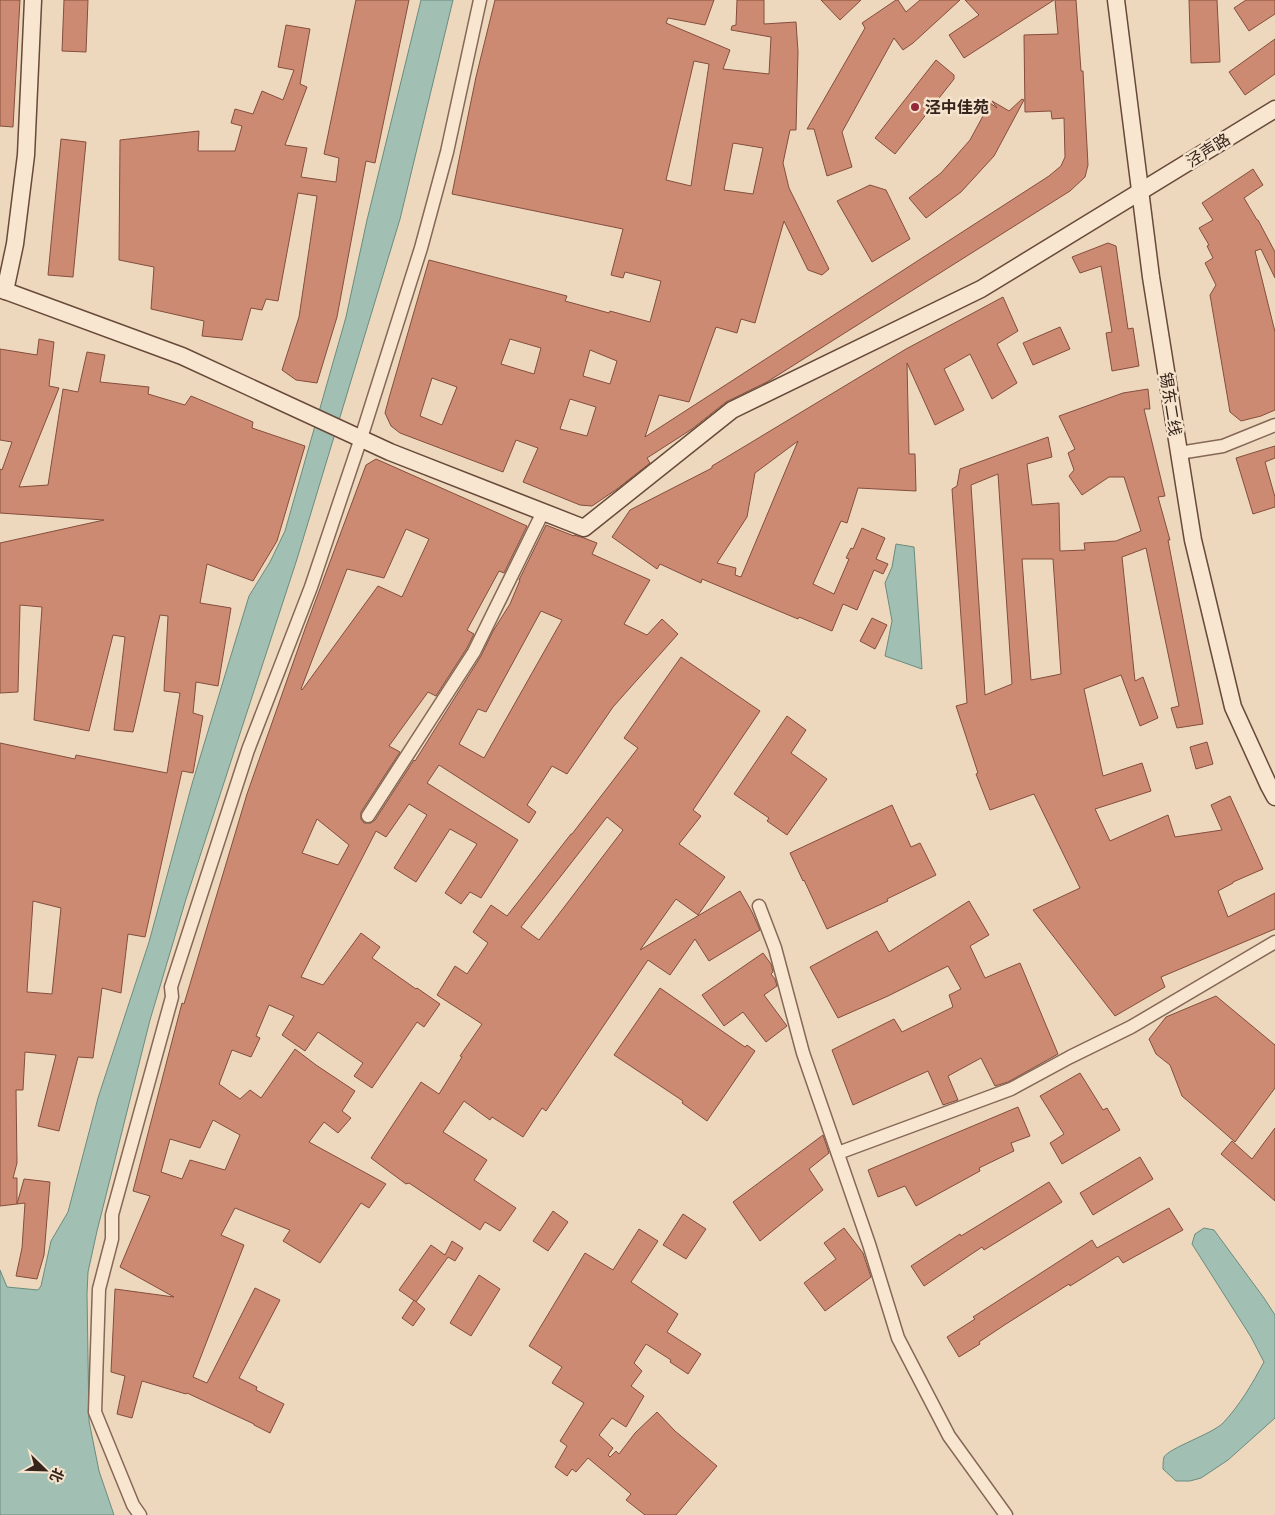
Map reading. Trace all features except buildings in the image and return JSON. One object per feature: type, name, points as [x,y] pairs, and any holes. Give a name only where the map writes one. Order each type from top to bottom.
[{"type":"street","points":[[33,0],[26,155],[15,244],[3,290],[182,356],[399,455],[543,512],[474,652],[368,816]]},
{"type":"street","points":[[140,1515],[133,1505],[95,1412],[99,1289],[112,1239],[112,1215],[172,997],[171,987],[248,750],[311,587],[361,438],[421,248],[447,152],[480,0]]},
{"type":"street","name":"锡东二线","points":[[1116,0],[1151,277],[1193,540],[1233,707],[1275,797]]},
{"type":"street","name":"泾声路","points":[[543,512],[584,528],[732,410],[982,289],[1275,109]]},
{"type":"street","points":[[1179,453],[1223,446],[1275,425]]},
{"type":"street","points":[[759,906],[775,948],[803,1053],[869,1244],[898,1338],[948,1436],[1006,1515]]},
{"type":"street","points":[[838,1153],[1011,1089],[1131,1027],[1275,942]]},
{"type":"shaded area","points":[[421,0],[453,0],[400,219],[297,559],[186,899],[150,1020],[88,1272],[89,1421],[99,1471],[114,1515],[0,1515],[0,1270],[7,1287],[38,1290],[41,1286],[51,1241],[68,1212],[98,1098],[149,942],[192,784],[249,596],[270,562],[285,531],[346,317],[367,220]]},
{"type":"shaded area","points":[[896,544],[914,547],[922,669],[885,656],[892,621],[885,583],[892,567]]},
{"type":"shaded area","points":[[1204,1228],[1214,1230],[1275,1315],[1275,1418],[1228,1460],[1201,1478],[1190,1481],[1176,1481],[1163,1469],[1164,1457],[1174,1449],[1210,1432],[1223,1423],[1240,1402],[1264,1362],[1251,1337],[1192,1244],[1195,1234]]},
{"type":"place","name":"泾中佳苑","points":[[915,107]]}]
